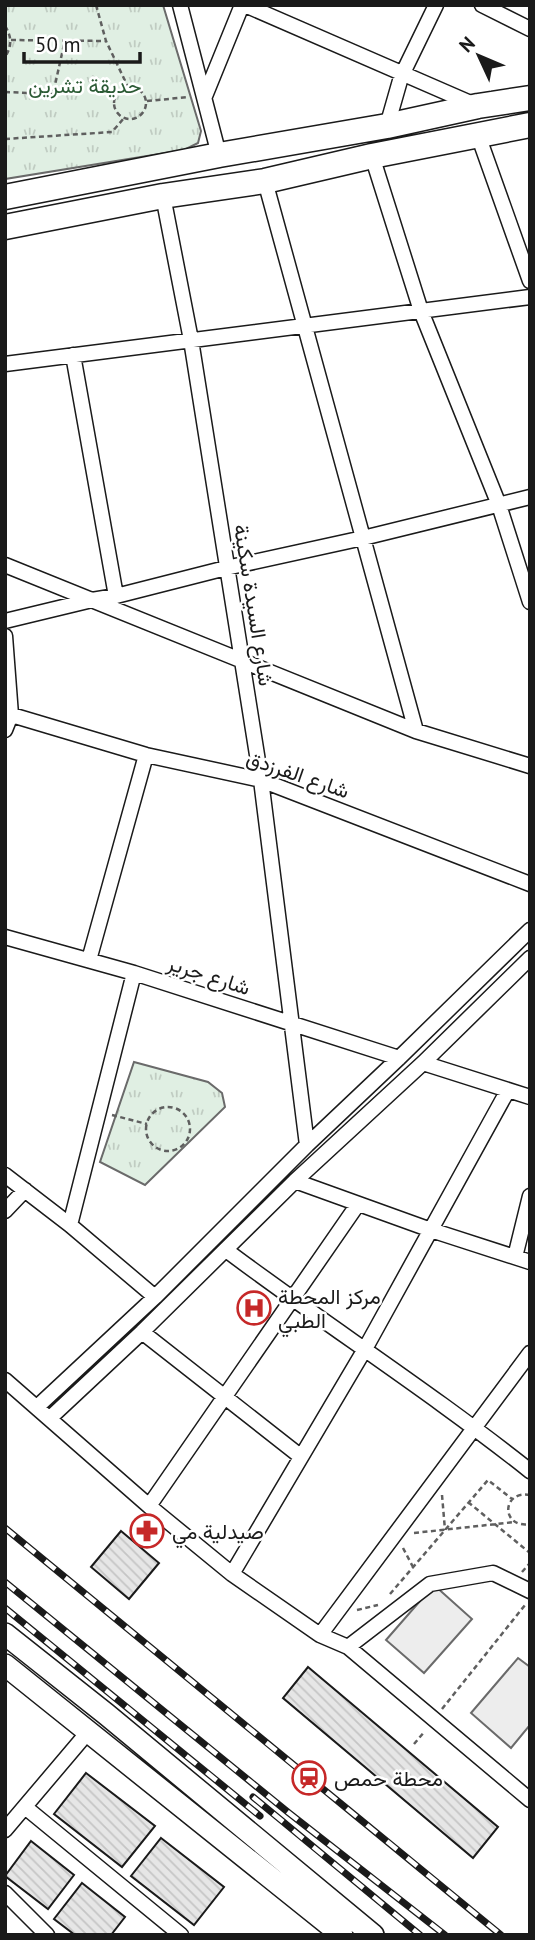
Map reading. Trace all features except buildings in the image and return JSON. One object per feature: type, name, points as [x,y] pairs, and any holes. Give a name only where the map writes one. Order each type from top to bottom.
[{"type":"highway","points":[[5,197],[530,98]]},
{"type":"highway","points":[[5,227],[265,181],[373,156],[530,125]]},
{"type":"main road","points":[[5,1634],[373,1935]]},
{"type":"main road","points":[[5,1665],[342,1935]]},
{"type":"street","points":[[180,5],[219,155]]},
{"type":"street","points":[[205,96],[244,5],[478,106]]},
{"type":"street","points":[[387,126],[403,74],[436,5]]},
{"type":"street","points":[[482,5],[530,29]]},
{"type":"street","points":[[478,135],[530,281]]},
{"type":"street","points":[[373,156],[421,311],[499,505],[530,602]]},
{"type":"street","points":[[265,181],[416,731]]},
{"type":"street","name":"شارع السيدة سكينة","points":[[163,197],[191,340],[261,780],[307,1145]]},
{"type":"street","points":[[5,363],[530,297]]},
{"type":"street","points":[[74,355],[116,596]]},
{"type":"street","points":[[5,621],[530,497]]},
{"type":"street","points":[[5,565],[416,731],[530,766]]},
{"type":"street","points":[[5,636],[8,714],[5,730]]},
{"type":"street","name":"شارع الفرزدق","points":[[8,714],[146,755],[261,780],[530,884]]},
{"type":"street","points":[[89,960],[146,755]]},
{"type":"street","points":[[37,1407],[155,1297],[307,1145],[530,930]]},
{"type":"street","name":"شارع جرير","points":[[5,937],[134,973],[399,1058]]},
{"type":"street","points":[[50,1418],[530,958]]},
{"type":"street","points":[[70,1225],[134,973]]},
{"type":"street","points":[[423,1063],[530,1097]]},
{"type":"street","points":[[232,1574],[365,1349],[508,1090]]},
{"type":"street","points":[[5,1175],[70,1225],[155,1297]]},
{"type":"street","points":[[295,1181],[358,1205],[522,1259],[530,1196]]},
{"type":"street","points":[[5,1211],[25,1190]]},
{"type":"street","points":[[149,1506],[358,1205]]},
{"type":"street","points":[[226,1250],[475,1427],[530,1471]]},
{"type":"street","points":[[142,1332],[300,1456]]},
{"type":"street","points":[[320,1635],[530,1353]]},
{"type":"street","points":[[5,1380],[149,1506],[232,1574],[320,1635],[348,1647],[530,1800]]},
{"type":"street","points":[[348,1647],[430,1584],[493,1573],[530,1591]]},
{"type":"street","points":[[5,1830],[88,1732]]},
{"type":"street","points":[[25,1807],[181,1935]]},
{"type":"street","points":[[5,1893],[47,1935]]},
{"type":"path","points":[[96,5],[106,41],[128,87]]},
{"type":"path","points":[[5,26],[11,40],[5,57]]},
{"type":"path","points":[[11,40],[106,41]]},
{"type":"path","points":[[5,92],[53,94],[65,40]]},
{"type":"path","points":[[128,87],[141,91],[147,101],[146,107],[133,119],[124,118],[116,111],[114,102],[117,93],[128,87]]},
{"type":"path","points":[[147,101],[205,96]]},
{"type":"path","points":[[5,139],[112,132],[124,118]]},
{"type":"path","points":[[171,1107],[184,1113],[188,1119],[190,1133],[187,1140],[176,1149],[162,1150],[150,1142],[146,1135],[147,1124],[151,1114],[157,1109],[171,1107]]},
{"type":"path","points":[[99,1111],[147,1124]]},
{"type":"path","points":[[440,1474],[445,1530]]},
{"type":"path","points":[[390,1595],[488,1480],[512,1500]]},
{"type":"path","points":[[530,1495],[520,1494],[512,1500],[508,1514],[519,1525],[530,1524]]},
{"type":"path","points":[[468,1502],[530,1553]]},
{"type":"path","points":[[413,1567],[395,1534],[515,1522]]},
{"type":"path","points":[[414,1744],[530,1600]]},
{"type":"path","points":[[334,1617],[382,1604]]},
{"type":"green space","name":"حديقة تشرين","points":[[5,5],[163,5],[201,131],[198,143],[184,150],[5,179]]},
{"type":"green space","points":[[134,1062],[208,1082],[222,1093],[225,1107],[145,1185],[100,1162]]},
{"type":"shaded area","points":[[434,1585],[472,1619],[424,1673],[386,1640]]},
{"type":"shaded area","points":[[518,1658],[530,1667],[530,1725],[511,1748],[471,1713]]},
{"type":"railway","points":[[5,1528],[501,1935]]},
{"type":"railway","points":[[5,1582],[289,1813],[445,1935]]},
{"type":"railway","points":[[5,1608],[260,1816]]},
{"type":"railway","points":[[253,1797],[420,1935]]},
{"type":"place","name":"مركز المحطة الطبي","points":[[254,1308]]},
{"type":"place","name":"صيدلية مي","points":[[147,1531]]},
{"type":"place","name":"محطة حمص","points":[[309,1778]]}]
